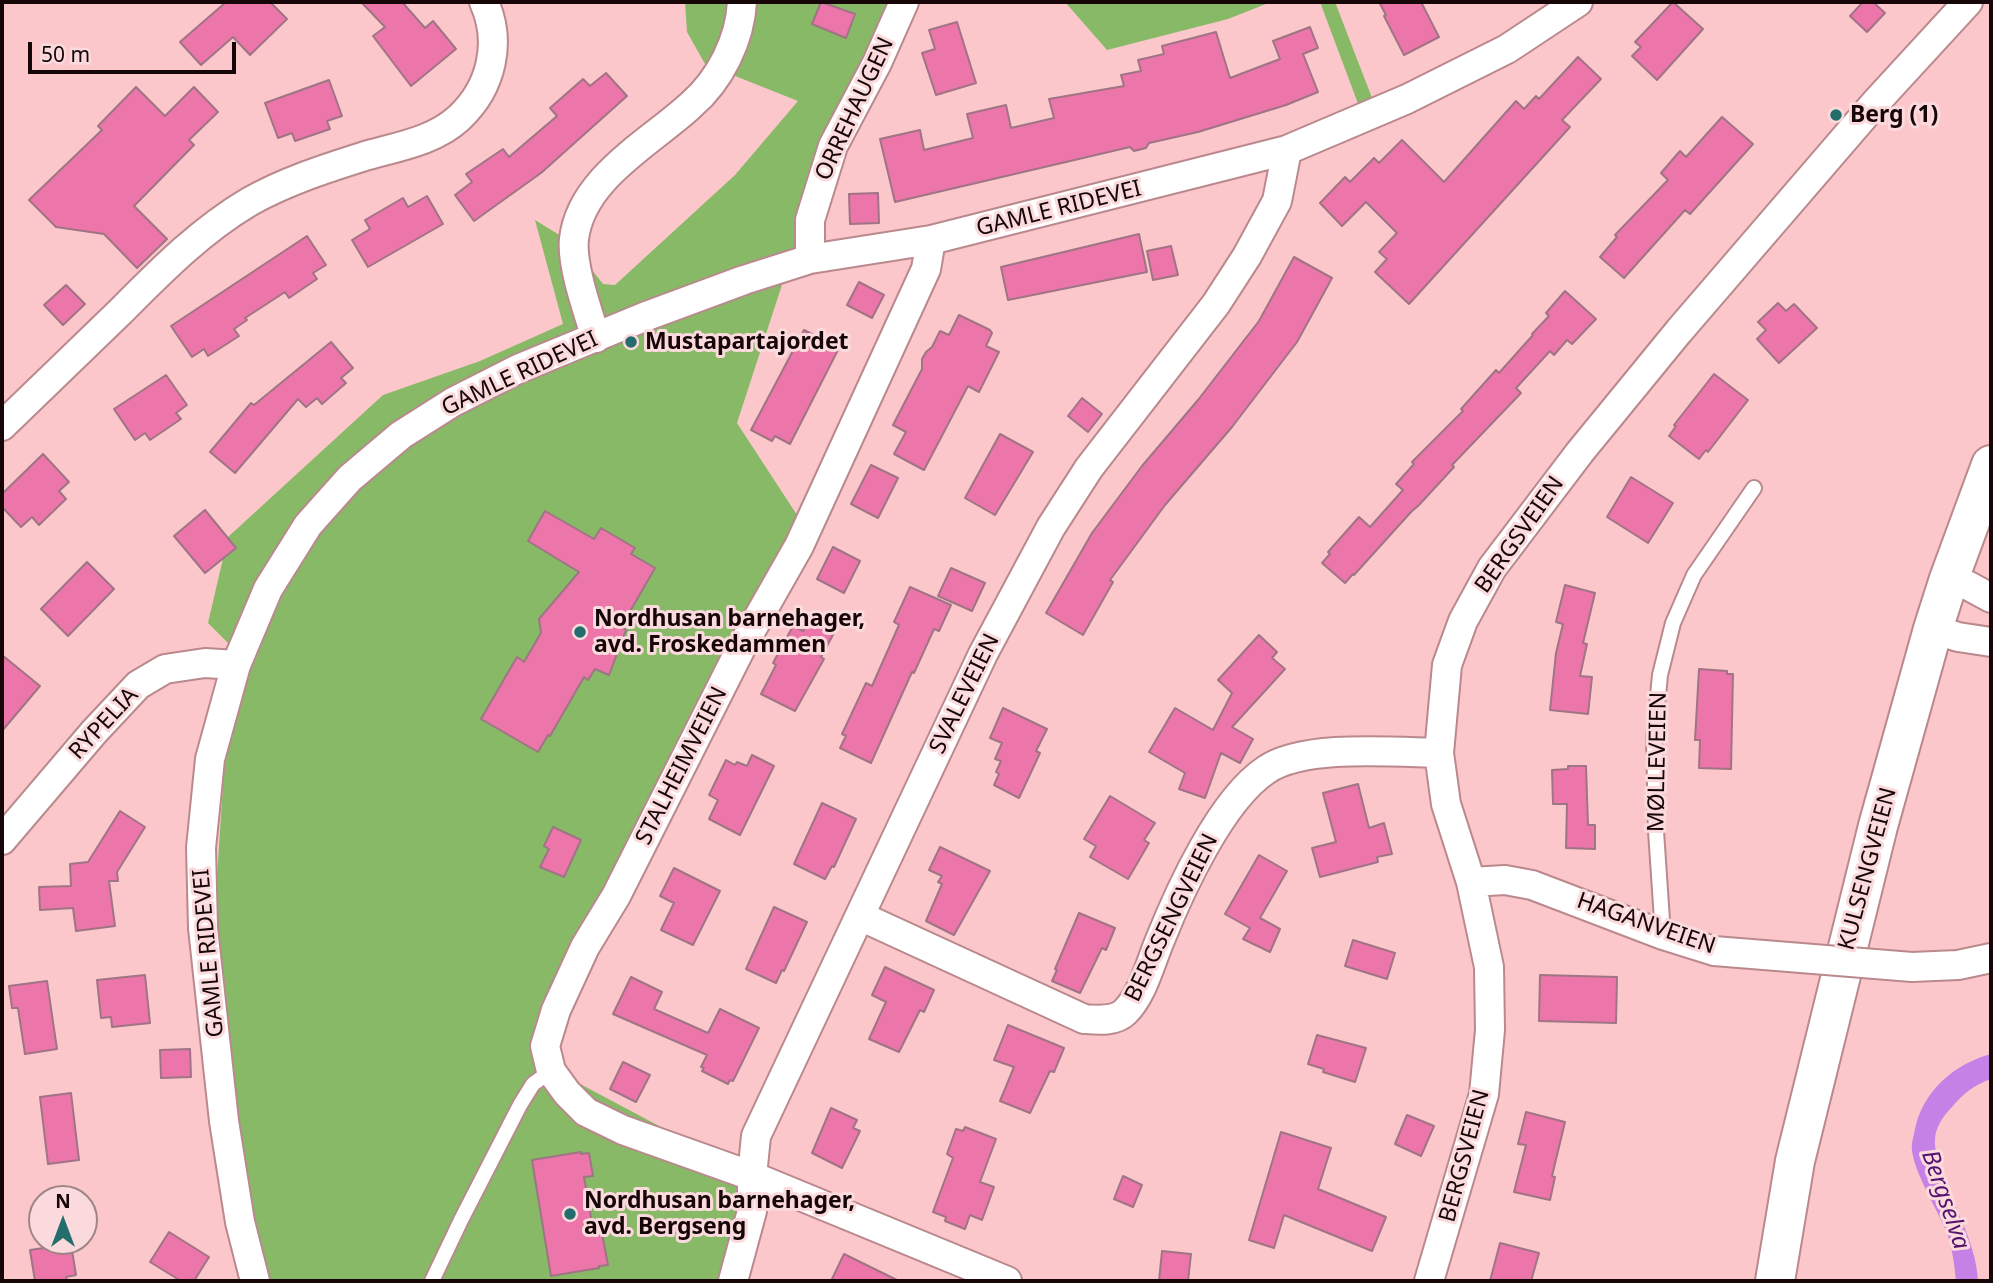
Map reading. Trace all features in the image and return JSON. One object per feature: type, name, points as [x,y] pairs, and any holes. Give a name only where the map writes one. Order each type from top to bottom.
[{"type":"main road","name":"KULSENGVEIEN","points":[[1775,1281],[1795,1161],[1878,826],[1933,629],[1991,465]]},
{"type":"street","points":[[2,426],[154,278],[227,216],[251,201],[294,181],[363,156],[414,143],[439,133],[459,118],[473,103],[492,62],[493,28],[484,2]]},
{"type":"street","points":[[596,338],[574,257],[573,242],[581,211],[604,180],[702,95],[719,72],[733,44],[742,16],[742,2]]},
{"type":"street","name":"ORREHAUGEN","points":[[810,260],[810,220],[833,146],[877,63],[904,2]]},
{"type":"street","name":"GAMLE RIDEVEI","points":[[255,1281],[240,1222],[224,1121],[203,928],[201,848],[211,759],[236,665],[268,589],[308,525],[350,478],[401,435],[453,402],[518,369],[669,307],[810,260],[931,240],[1287,150],[1407,99],[1507,49],[1578,2]]},
{"type":"street","name":"BERGSVEIEN","points":[[1429,1281],[1484,1094],[1490,1030],[1489,967],[1471,882],[1446,804],[1439,753],[1447,665],[1463,621],[1492,568],[1580,452],[1679,331],[1877,101],[1968,2]]},
{"type":"street","name":"SVALEVEIEN","points":[[733,1281],[752,1211],[756,1136],[983,654],[1051,527],[1089,468],[1216,304],[1247,256],[1277,201],[1287,150]]},
{"type":"street","name":"STALHEIMVEIEN","points":[[551,1071],[545,1046],[556,1010],[585,947],[617,896],[741,648],[799,546],[926,269],[931,240]]},
{"type":"street","points":[[1949,579],[1991,598]]},
{"type":"street","points":[[1933,629],[1958,637],[1991,642]]},
{"type":"street","name":"RYPELIA","points":[[2,840],[138,685],[165,669],[205,663],[236,665]]},
{"type":"street","name":"BERGSENGVEIEN","points":[[860,916],[1084,1019],[1106,1020],[1123,1015],[1137,996],[1171,912],[1203,851],[1233,800],[1266,770],[1294,757],[1340,752],[1439,753]]},
{"type":"street","name":"HAGANVEIEN","points":[[1471,882],[1505,880],[1532,885],[1663,935],[1714,951],[1912,967],[1958,965],[1991,958]]},
{"type":"street","points":[[551,1071],[567,1093],[586,1112],[623,1130],[752,1175],[1007,1281]]},
{"type":"lane","name":"MØLLEVEIEN","points":[[1663,935],[1656,831],[1654,737],[1660,675],[1673,623],[1694,575],[1754,488]]},
{"type":"lane","points":[[432,1281],[520,1105],[533,1084],[551,1071]]},
{"type":"green space","points":[[685,2],[899,2],[818,174],[737,423],[797,515],[539,1062],[768,1184],[732,1281],[258,1281],[213,938],[232,647],[208,623],[228,537],[383,395],[480,361],[563,324],[535,220],[569,241],[603,284],[615,285],[735,175],[798,101],[705,64],[687,32]]},
{"type":"green space","points":[[1065,2],[1271,2],[1228,19],[1107,50]]},
{"type":"green space","points":[[1320,2],[1335,2],[1374,103],[1360,109]]},
{"type":"water","name":"Bergselva","points":[[1991,1054],[1991,1079],[1974,1087],[1961,1098],[1943,1118],[1935,1136],[1937,1154],[1973,1252],[1978,1281],[1956,1281],[1949,1238],[1916,1168],[1912,1142],[1919,1115],[1933,1091],[1953,1072]]},
{"type":"building","points":[[226,2],[270,2],[287,19],[250,55],[233,37],[201,65],[180,42]]},
{"type":"building","points":[[361,2],[402,2],[425,28],[433,21],[456,49],[411,86],[373,36],[385,27]]},
{"type":"building","points":[[821,2],[855,14],[846,38],[812,24]]},
{"type":"building","points":[[1379,2],[1421,2],[1439,37],[1404,55]]},
{"type":"building","points":[[1673,2],[1703,29],[1657,80],[1632,56],[1641,47],[1635,42]]},
{"type":"building","points":[[1863,2],[1873,2],[1885,13],[1867,32],[1850,16]]},
{"type":"building","points":[[957,22],[976,83],[936,95],[922,53],[935,49],[929,30]]},
{"type":"building","points":[[1310,27],[1318,48],[1303,54],[1318,92],[1286,105],[1198,132],[1149,143],[1146,148],[1134,151],[1130,147],[895,202],[880,139],[920,130],[924,150],[973,138],[967,114],[1006,105],[1011,128],[1054,118],[1049,99],[1124,86],[1121,75],[1141,71],[1138,60],[1164,54],[1162,46],[1216,32],[1230,78],[1280,59],[1273,41]]},
{"type":"building","points":[[1578,57],[1601,79],[1562,120],[1570,127],[1409,304],[1375,272],[1387,259],[1379,252],[1397,233],[1366,202],[1342,226],[1320,203],[1345,177],[1350,182],[1374,158],[1379,163],[1402,140],[1444,182],[1516,101],[1524,109],[1536,96],[1539,99]]},
{"type":"building","points":[[606,73],[627,96],[541,173],[474,221],[455,195],[472,182],[466,174],[503,149],[509,157],[557,116],[550,108],[583,79],[590,86]]},
{"type":"building","points":[[329,80],[342,116],[327,121],[330,129],[295,141],[292,133],[278,138],[265,103]]},
{"type":"building","points":[[136,87],[165,116],[194,87],[218,112],[189,140],[194,145],[134,206],[167,239],[137,268],[104,234],[56,227],[29,200],[102,130],[98,126]]},
{"type":"building","points":[[1722,117],[1753,144],[1690,214],[1685,210],[1624,278],[1600,257],[1617,237],[1615,235],[1668,180],[1661,173],[1680,151],[1686,157]]},
{"type":"building","points":[[878,193],[879,223],[850,224],[849,194]]},
{"type":"building","points":[[427,196],[443,224],[368,267],[352,240],[370,229],[365,220],[403,198],[408,207]]},
{"type":"building","points":[[1139,234],[1147,272],[1008,300],[1001,267]]},
{"type":"building","points":[[307,236],[326,265],[313,273],[317,279],[289,298],[285,292],[245,318],[247,320],[234,329],[239,336],[208,356],[204,349],[192,357],[171,326]]},
{"type":"building","points":[[1171,246],[1178,275],[1153,280],[1147,251]]},
{"type":"building","points":[[1294,257],[1332,278],[1297,342],[1232,427],[1165,505],[1110,580],[1113,582],[1083,635],[1046,613],[1092,533],[1142,466],[1198,400],[1259,321]]},
{"type":"building","points":[[859,282],[884,295],[872,318],[847,305]]},
{"type":"building","points":[[66,285],[85,304],[63,325],[44,305]]},
{"type":"building","points":[[1565,291],[1596,319],[1572,344],[1567,340],[1554,355],[1550,351],[1516,388],[1521,393],[1345,583],[1322,563],[1330,554],[1328,552],[1359,517],[1370,527],[1403,490],[1396,484],[1414,464],[1412,462],[1463,411],[1461,409],[1496,370],[1499,373],[1533,335],[1549,316],[1546,313]]},
{"type":"building","points":[[1778,303],[1786,311],[1794,304],[1817,328],[1779,363],[1757,339],[1766,330],[1758,322]]},
{"type":"building","points":[[959,315],[990,330],[992,333],[986,346],[999,352],[979,392],[968,386],[924,470],[894,454],[906,432],[893,425],[922,369],[922,359],[926,352],[932,347],[940,331],[949,335]]},
{"type":"building","points":[[804,330],[839,348],[790,444],[775,436],[772,441],[751,430]]},
{"type":"building","points":[[331,342],[353,368],[341,378],[346,383],[322,404],[317,398],[306,407],[298,399],[235,473],[210,452],[251,403],[254,405]]},
{"type":"building","points":[[1714,374],[1748,400],[1708,452],[1706,450],[1699,459],[1669,436],[1676,426],[1674,425]]},
{"type":"building","points":[[166,375],[187,405],[176,413],[181,419],[150,440],[145,433],[135,440],[114,409]]},
{"type":"building","points":[[1082,398],[1102,414],[1088,432],[1068,416]]},
{"type":"building","points":[[1000,434],[1033,452],[995,515],[965,498]]},
{"type":"building","points":[[43,454],[69,482],[59,491],[66,499],[39,525],[32,517],[21,527],[2,507],[2,494]]},
{"type":"building","points":[[871,465],[898,478],[878,518],[851,504]]},
{"type":"building","points":[[1631,477],[1673,503],[1648,543],[1607,517]]},
{"type":"building","points":[[205,510],[236,548],[205,573],[174,536]]},
{"type":"building","points":[[545,511],[594,539],[601,528],[635,548],[631,554],[655,568],[621,627],[626,630],[609,675],[595,669],[588,680],[584,677],[538,752],[481,719],[517,657],[524,662],[541,633],[539,619],[579,572],[528,541]]},
{"type":"building","points":[[833,547],[860,561],[844,593],[817,579]]},
{"type":"building","points":[[87,562],[114,589],[68,636],[41,609]]},
{"type":"building","points":[[951,568],[985,583],[972,611],[938,596]]},
{"type":"building","points":[[1565,585],[1595,593],[1583,643],[1587,644],[1580,676],[1592,677],[1588,714],[1550,710],[1556,653],[1563,624],[1556,622]]},
{"type":"building","points":[[910,587],[951,605],[939,631],[934,629],[914,673],[912,672],[871,763],[840,748],[846,736],[842,734],[866,683],[872,686],[899,625],[894,622]]},
{"type":"building","points":[[810,618],[835,631],[821,657],[824,659],[795,711],[761,694],[776,665],[773,663],[793,626],[803,631]]},
{"type":"building","points":[[1259,635],[1277,652],[1272,658],[1285,669],[1232,727],[1253,739],[1240,763],[1221,753],[1205,798],[1179,789],[1185,773],[1149,752],[1175,708],[1213,730],[1232,693],[1218,680]]},
{"type":"building","points":[[2,655],[40,686],[2,731]]},
{"type":"building","points":[[1699,669],[1733,674],[1731,769],[1699,768],[1700,740],[1695,740]]},
{"type":"building","points":[[1003,708],[1047,729],[1036,751],[1040,753],[1019,798],[994,785],[1001,761],[995,759],[1002,743],[990,738]]},
{"type":"building","points":[[752,755],[774,766],[740,835],[709,819],[718,800],[709,795],[726,760],[735,765],[737,762],[747,766]]},
{"type":"building","points":[[1568,766],[1586,766],[1588,825],[1595,825],[1595,849],[1566,848],[1567,804],[1553,804],[1552,770],[1568,769]]},
{"type":"building","points":[[1358,784],[1369,828],[1384,823],[1392,854],[1377,857],[1378,862],[1320,877],[1312,848],[1336,842],[1323,793]]},
{"type":"building","points":[[1110,796],[1155,823],[1144,840],[1149,843],[1128,879],[1090,857],[1096,846],[1084,839]]},
{"type":"building","points":[[822,803],[856,819],[834,867],[832,866],[825,879],[794,864]]},
{"type":"building","points":[[120,811],[145,827],[117,872],[118,881],[109,881],[115,926],[76,931],[73,908],[40,910],[39,887],[71,886],[70,864],[88,862]]},
{"type":"building","points":[[553,827],[581,840],[564,877],[540,867],[549,849],[544,846]]},
{"type":"building","points":[[940,847],[990,871],[954,935],[926,921],[942,884],[938,882],[942,876],[929,870]]},
{"type":"building","points":[[1259,855],[1287,871],[1260,918],[1280,929],[1270,952],[1243,939],[1250,928],[1225,914]]},
{"type":"building","points":[[674,868],[720,891],[693,945],[661,930],[674,903],[660,896]]},
{"type":"building","points":[[774,907],[807,922],[776,983],[746,969]]},
{"type":"building","points":[[1079,913],[1115,928],[1106,950],[1102,948],[1080,993],[1052,981]]},
{"type":"building","points":[[1353,940],[1395,953],[1387,979],[1345,966]]},
{"type":"building","points":[[885,967],[934,990],[924,1012],[920,1010],[899,1052],[869,1039],[886,1002],[872,995]]},
{"type":"building","points":[[145,975],[150,1023],[112,1027],[111,1017],[101,1018],[97,980]]},
{"type":"building","points":[[1540,975],[1617,977],[1616,1023],[1539,1021]]},
{"type":"building","points":[[631,977],[662,992],[654,1009],[708,1033],[720,1009],[759,1028],[733,1081],[730,1080],[728,1084],[702,1071],[704,1068],[701,1067],[707,1055],[613,1014]]},
{"type":"building","points":[[47,981],[57,1049],[25,1054],[18,1008],[12,1008],[9,986]]},
{"type":"building","points":[[1008,1025],[1064,1048],[1054,1072],[1050,1071],[1030,1113],[1000,1101],[1014,1067],[994,1060]]},
{"type":"building","points":[[1317,1035],[1366,1048],[1355,1082],[1323,1072],[1324,1069],[1308,1064]]},
{"type":"building","points":[[190,1049],[191,1077],[161,1078],[160,1050]]},
{"type":"building","points":[[623,1062],[650,1075],[636,1102],[610,1089]]},
{"type":"building","points":[[71,1093],[79,1160],[48,1164],[40,1097]]},
{"type":"building","points":[[831,1108],[857,1120],[853,1128],[860,1131],[842,1168],[812,1153]]},
{"type":"building","points":[[1526,1112],[1565,1122],[1552,1176],[1555,1177],[1550,1200],[1514,1192],[1526,1145],[1518,1144]]},
{"type":"building","points":[[1407,1115],[1434,1126],[1421,1156],[1395,1144]]},
{"type":"building","points":[[965,1127],[996,1139],[980,1182],[994,1187],[982,1220],[970,1215],[965,1229],[945,1221],[946,1217],[933,1212],[953,1158],[947,1154],[956,1129],[963,1131]]},
{"type":"building","points":[[1281,1132],[1331,1148],[1318,1189],[1386,1217],[1372,1251],[1284,1215],[1274,1248],[1249,1240]]},
{"type":"building","points":[[589,1153],[593,1176],[584,1177],[594,1235],[602,1234],[608,1265],[551,1276],[532,1160]]},
{"type":"building","points":[[1123,1176],[1142,1185],[1133,1207],[1114,1199]]},
{"type":"building","points":[[169,1232],[209,1257],[194,1281],[181,1281],[150,1262]]},
{"type":"building","points":[[1500,1243],[1539,1253],[1531,1281],[1490,1281]]},
{"type":"building","points":[[1162,1251],[1191,1254],[1188,1281],[1159,1281]]},
{"type":"building","points":[[844,1254],[899,1281],[831,1281]]},
{"type":"building","points":[[31,1255],[73,1255],[76,1275],[66,1277],[67,1281],[35,1281]]},
{"type":"place","name":"Berg (1)","points":[[1836,115]]},
{"type":"place","name":"Mustapartajordet","points":[[631,342]]},
{"type":"place","name":"Nordhusan barnehager, avd. Froskedammen","points":[[580,632]]},
{"type":"place","name":"Nordhusan barnehager, avd. Bergseng","points":[[570,1214]]}]
